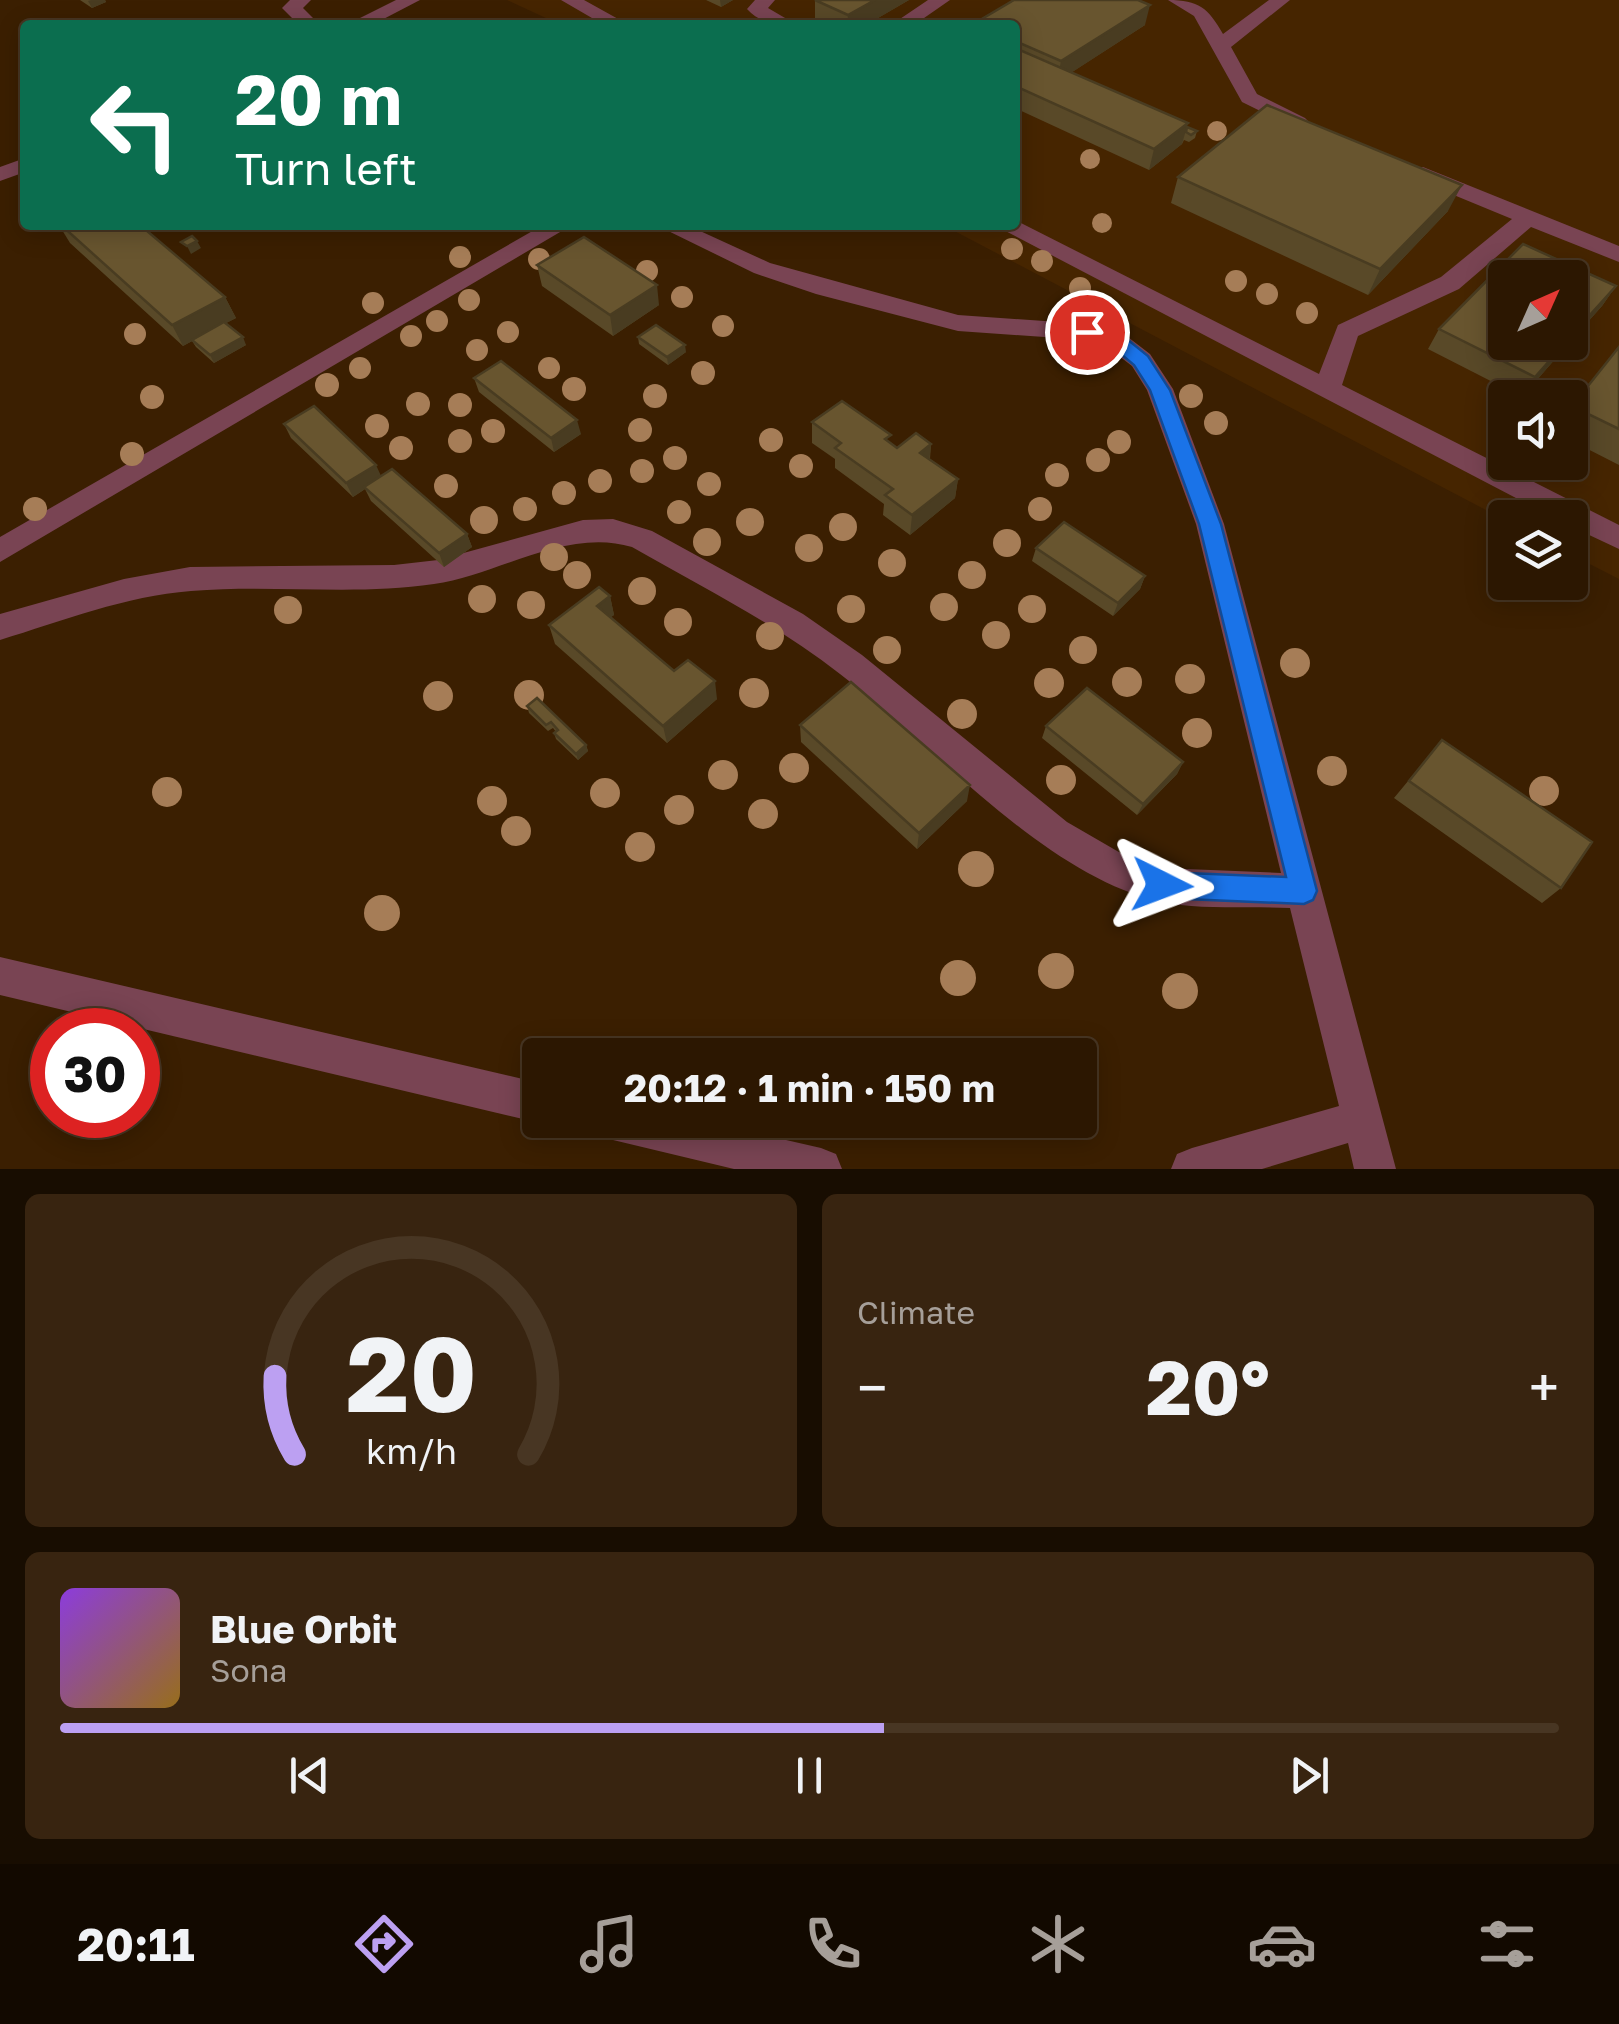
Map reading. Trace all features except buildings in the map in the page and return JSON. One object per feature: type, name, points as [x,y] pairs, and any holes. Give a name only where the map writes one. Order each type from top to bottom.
[{"type":"street","points":[[302,0],[291,8],[304,20]]},
{"type":"street","points":[[367,20],[411,0]]},
{"type":"street","points":[[570,0],[609,20]]},
{"type":"street","points":[[766,0],[756,10],[777,20]]},
{"type":"street","points":[[908,20],[941,0]]},
{"type":"street","points":[[1177,0],[1200,12],[1249,98],[1326,134]]},
{"type":"street","points":[[1220,46],[1281,0]]},
{"type":"street","points":[[1395,162],[1619,255]]},
{"type":"street","points":[[1327,390],[1347,332],[1450,282],[1529,218]]},
{"type":"street","points":[[0,551],[551,230]]},
{"type":"street","points":[[679,230],[762,268],[826,288],[958,323],[1087,332],[1115,340],[1141,360],[1160,390],[1210,524],[1375,1169]]},
{"type":"street","points":[[1016,230],[1619,538]]},
{"type":"street","points":[[0,628],[124,591],[190,579],[423,574],[582,531],[613,530],[642,539],[792,623],[851,664],[1055,833],[1114,868],[1162,885],[1304,891]]},
{"type":"street","points":[[0,976],[522,1099]]},
{"type":"street","points":[[1192,1169],[1362,1118]]},
{"type":"street","points":[[689,1138],[821,1169]]},
{"type":"shaded area","points":[[507,0],[1619,0],[1619,579],[1588,563],[1588,500],[1488,500],[1488,511],[953,230],[1020,230],[1020,20],[550,20]]},
{"type":"route","points":[[1087,332],[1115,340],[1141,360],[1160,390],[1210,524],[1304,891],[1162,885]]}]
